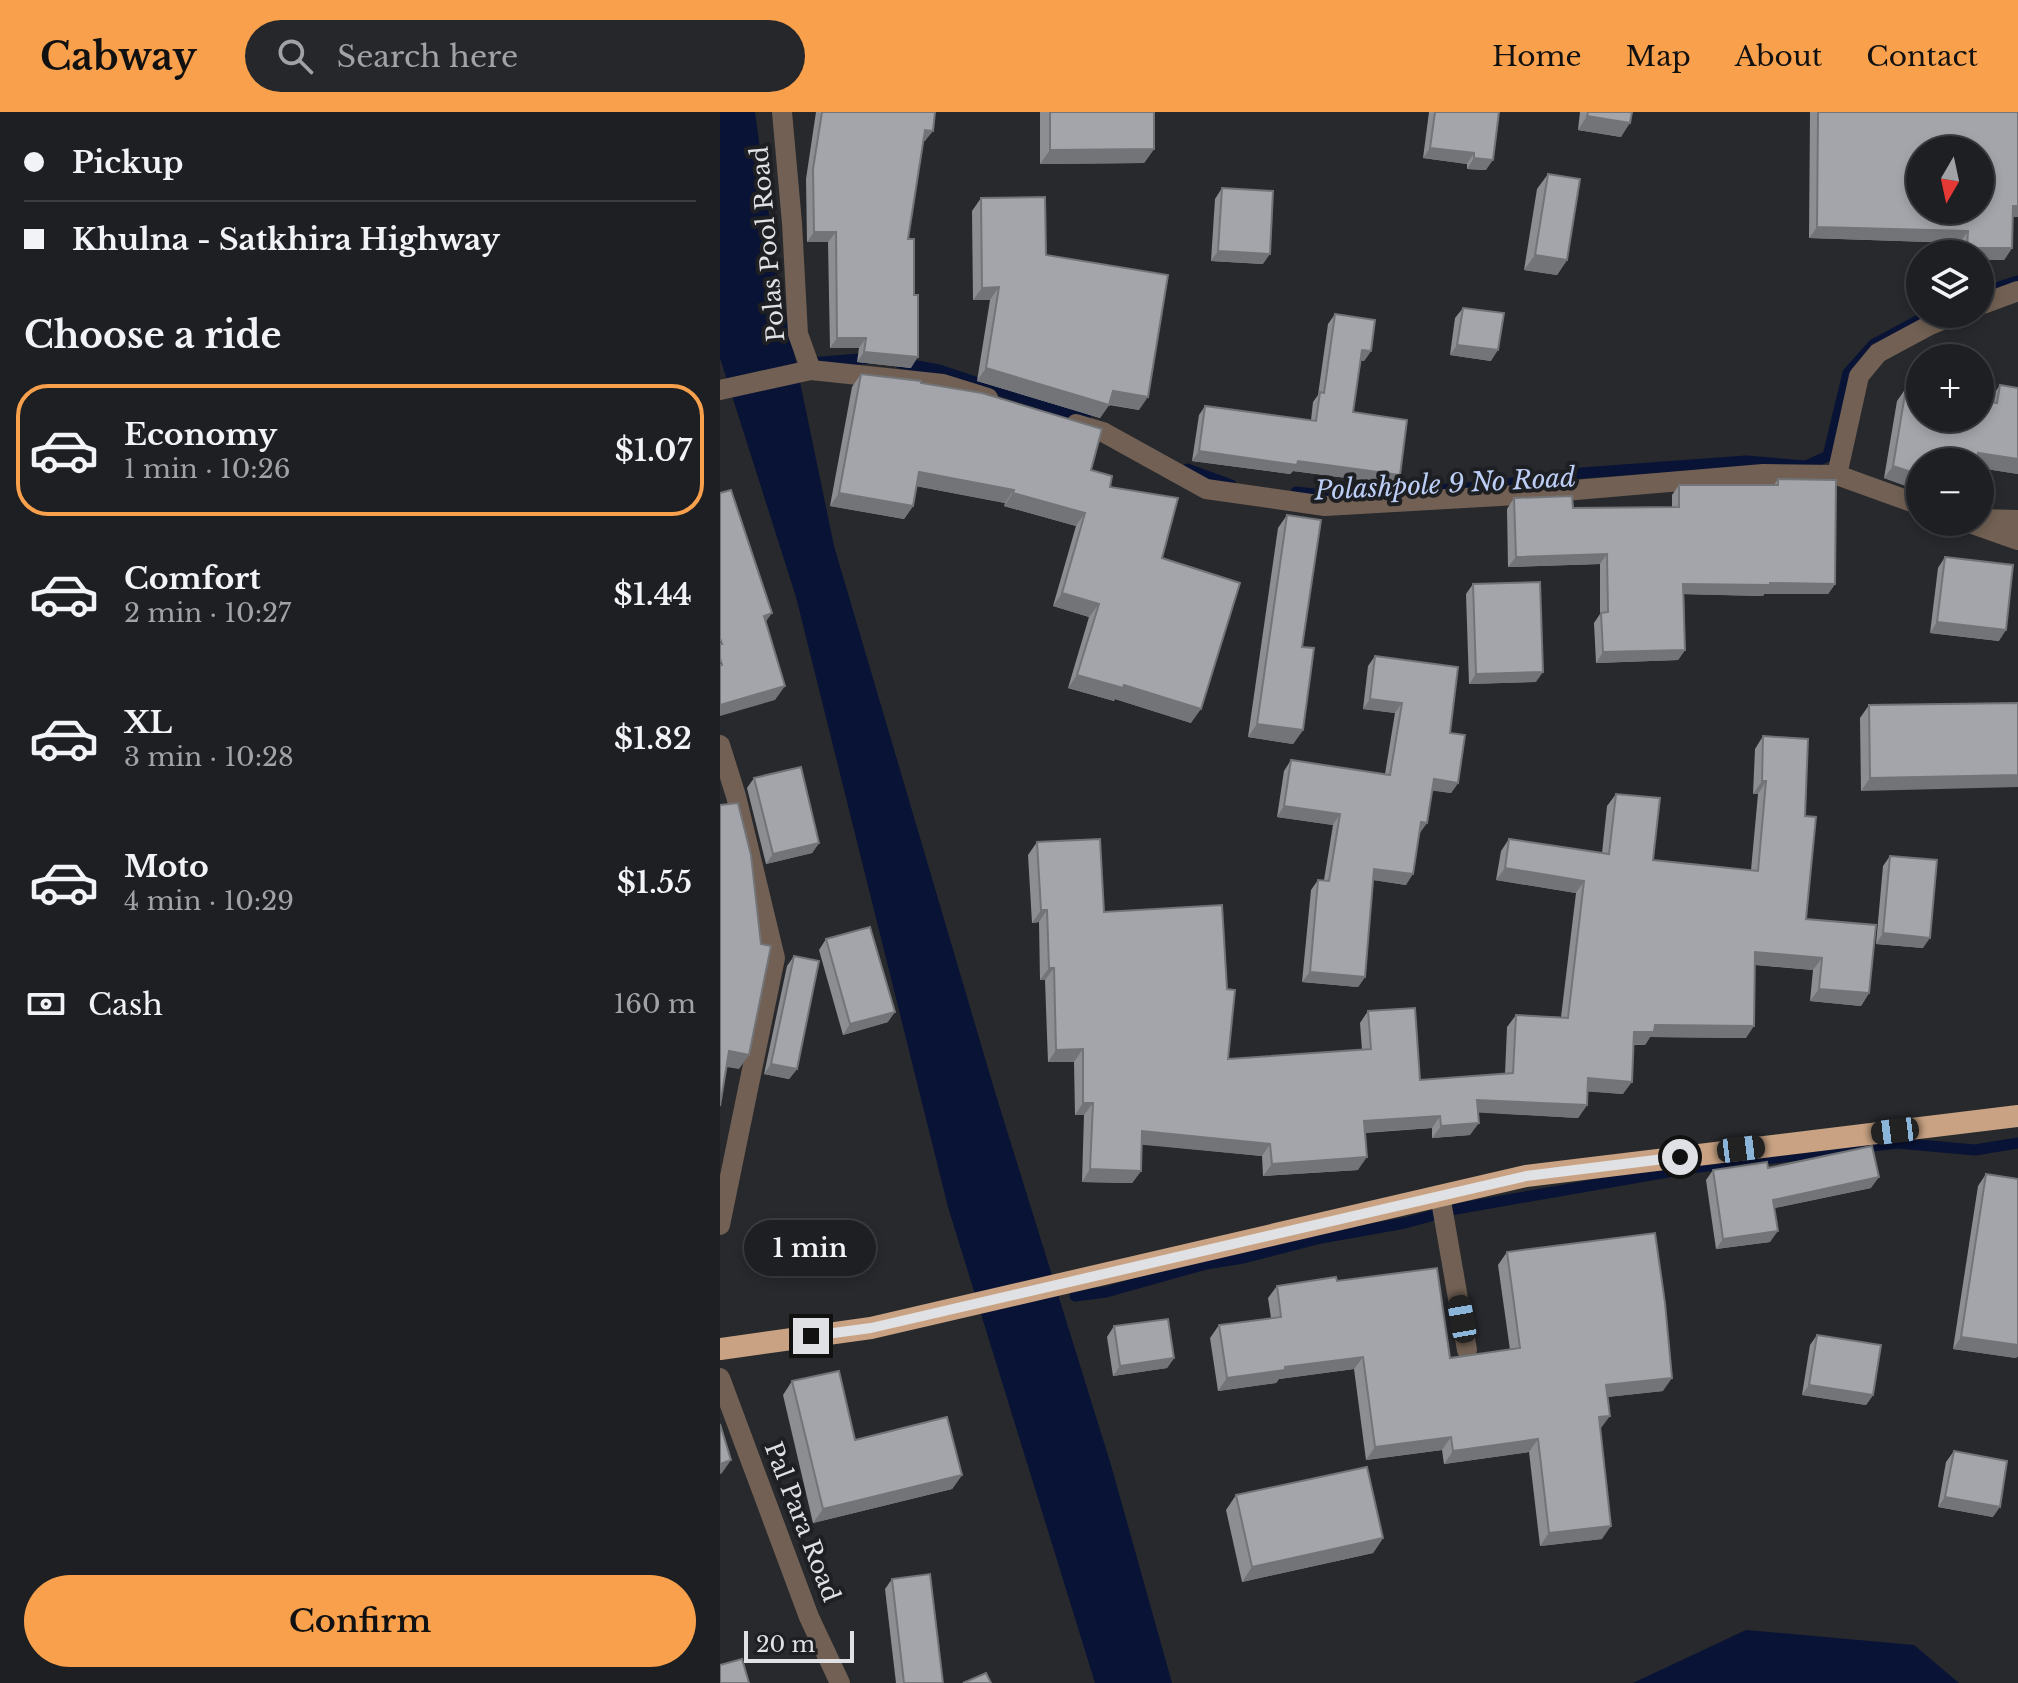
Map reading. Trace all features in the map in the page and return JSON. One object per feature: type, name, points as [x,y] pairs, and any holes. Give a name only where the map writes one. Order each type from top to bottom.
[{"type":"highway","points":[[720,1349],[871,1328],[1526,1176],[2018,1116]]},
{"type":"street","name":"Polas Pool Road","points":[[782,112],[798,334],[811,370]]},
{"type":"street","points":[[1994,300],[2018,291]]},
{"type":"street","points":[[1837,475],[1859,376],[1878,353],[1924,328]]},
{"type":"street","points":[[720,390],[811,370],[943,384],[1001,402]]},
{"type":"street","points":[[1060,419],[1103,432],[1206,489],[1325,506],[1517,495],[1763,474],[1837,475],[1906,500]]},
{"type":"street","points":[[1994,519],[2018,520]]},
{"type":"street","points":[[1994,532],[2018,540]]},
{"type":"street","points":[[720,745],[736,796],[775,958],[720,1225]]},
{"type":"street","points":[[1440,1195],[1467,1350]]},
{"type":"street","name":"Pal Para Road","points":[[720,1378],[809,1617],[840,1683]]},
{"type":"water","points":[[720,112],[755,112],[776,266],[834,546],[995,1092],[1111,1465],[1172,1683],[1095,1683],[948,1207],[796,597],[720,358]]},
{"type":"water","points":[[1746,1630],[1914,1645],[1959,1683],[1633,1683]]},
{"type":"building","points":[[822,112],[935,112],[933,131],[925,130],[908,239],[914,239],[918,357],[864,352],[866,338],[837,338],[836,232],[814,232],[813,169]]},
{"type":"building","points":[[1050,112],[1154,112],[1154,149],[1050,150]]},
{"type":"building","points":[[1435,112],[1499,112],[1493,160],[1474,158],[1474,153],[1430,148]]},
{"type":"building","points":[[1588,112],[1632,112],[1630,123],[1587,116]]},
{"type":"building","points":[[1818,112],[2018,112],[2018,206],[2013,206],[2012,248],[1994,248],[1994,240],[1967,240],[1968,231],[1817,227]]},
{"type":"building","points":[[1548,174],[1580,179],[1567,260],[1535,255]]},
{"type":"building","points":[[1222,188],[1273,191],[1270,254],[1218,251]]},
{"type":"building","points":[[1045,197],[1046,255],[1168,275],[1148,397],[1113,391],[1109,405],[986,368],[999,287],[982,288],[981,198]]},
{"type":"building","points":[[1463,308],[1504,313],[1498,350],[1457,345]]},
{"type":"building","points":[[1335,314],[1375,320],[1371,351],[1362,350],[1353,412],[1407,420],[1400,475],[1199,451],[1205,406],[1316,421],[1320,392],[1324,393]]},
{"type":"building","points":[[861,374],[982,393],[1102,429],[1091,470],[1112,476],[1110,487],[1178,498],[1162,558],[1240,583],[1201,709],[1124,685],[1123,688],[1077,675],[1099,604],[1062,593],[1085,513],[1013,493],[1014,490],[919,472],[913,506],[839,493]]},
{"type":"building","points":[[2000,385],[2018,388],[2018,459],[1994,455],[1994,448],[1906,448],[1906,470],[1893,466],[1906,388],[1906,432],[1994,432],[1994,402],[1997,403]]},
{"type":"building","points":[[1778,479],[1836,480],[1835,584],[1683,584],[1685,650],[1603,652],[1601,613],[1608,612],[1607,554],[1516,557],[1514,498],[1572,496],[1573,508],[1679,507],[1679,485],[1778,485]]},
{"type":"building","points":[[731,490],[772,613],[764,616],[785,686],[720,705],[720,493]]},
{"type":"building","points":[[1287,515],[1321,520],[1302,647],[1314,648],[1303,730],[1257,724]]},
{"type":"building","points":[[1945,557],[2013,565],[2006,630],[1937,622]]},
{"type":"building","points":[[1540,582],[1543,672],[1476,674],[1473,584]]},
{"type":"building","points":[[1375,656],[1458,667],[1450,733],[1465,735],[1458,783],[1434,779],[1427,823],[1421,822],[1413,874],[1374,869],[1365,977],[1310,972],[1318,880],[1329,881],[1340,814],[1284,806],[1291,760],[1390,775],[1402,703],[1370,699]]},
{"type":"building","points":[[2018,703],[2018,775],[1870,778],[1869,705]]},
{"type":"building","points":[[1763,736],[1808,739],[1805,816],[1816,817],[1806,919],[1876,925],[1869,993],[1819,989],[1822,958],[1755,952],[1754,1026],[1655,1025],[1654,1032],[1634,1032],[1632,1082],[1588,1078],[1587,1105],[1477,1100],[1479,1123],[1441,1126],[1440,1116],[1364,1121],[1367,1157],[1272,1164],[1270,1144],[1142,1131],[1141,1171],[1090,1169],[1093,1103],[1083,1103],[1083,1049],[1056,1050],[1054,968],[1049,968],[1047,910],[1041,910],[1037,842],[1100,839],[1104,912],[1222,905],[1227,989],[1235,990],[1228,1059],[1371,1049],[1368,1011],[1415,1008],[1420,1080],[1513,1073],[1516,1015],[1568,1018],[1584,881],[1505,868],[1509,839],[1609,854],[1616,794],[1660,798],[1653,860],[1758,871],[1766,781],[1762,781]]},
{"type":"building","points":[[801,767],[819,843],[773,854],[754,778]]},
{"type":"building","points":[[738,803],[751,855],[761,944],[771,946],[749,1055],[729,1051],[720,1106],[720,805]]},
{"type":"building","points":[[1890,856],[1937,860],[1930,938],[1883,933]]},
{"type":"building","points":[[870,927],[895,1012],[850,1024],[826,939]]},
{"type":"building","points":[[794,956],[819,961],[797,1069],[771,1064]]},
{"type":"building","points":[[1872,1146],[1879,1177],[1773,1200],[1778,1231],[1723,1239],[1713,1170],[1767,1162],[1768,1168]]},
{"type":"building","points":[[1986,1174],[2018,1179],[2018,1345],[1961,1337]]},
{"type":"building","points":[[1655,1233],[1672,1378],[1606,1385],[1610,1416],[1599,1417],[1611,1526],[1549,1533],[1538,1439],[1453,1451],[1451,1437],[1375,1447],[1363,1357],[1227,1378],[1219,1325],[1281,1317],[1277,1286],[1437,1268],[1450,1358],[1520,1348],[1507,1252]]},
{"type":"building","points":[[1168,1319],[1174,1358],[1120,1366],[1114,1326]]},
{"type":"building","points":[[1817,1335],[1881,1345],[1873,1395],[1809,1385]]},
{"type":"building","points":[[839,1371],[855,1440],[947,1417],[962,1475],[823,1509],[792,1381]]},
{"type":"building","points":[[720,1424],[731,1460],[720,1464]]},
{"type":"building","points":[[1954,1451],[2007,1461],[2000,1507],[1945,1497]]},
{"type":"building","points":[[1367,1467],[1383,1538],[1252,1567],[1236,1495]]},
{"type":"building","points":[[930,1574],[943,1683],[904,1683],[892,1579]]},
{"type":"building","points":[[742,1659],[749,1683],[720,1683],[720,1665]]},
{"type":"building","points":[[986,1673],[991,1683],[963,1683]]},
{"type":"waterway","name":"Polashpole 9 No Road","points":[[1994,289],[2018,281]]},
{"type":"waterway","name":"Polashpole 9 No Road","points":[[1296,492],[1324,495],[1435,490],[1491,486],[1582,473],[1746,461],[1806,466],[1828,456],[1848,373],[1874,344],[1906,327]]},
{"type":"waterway","name":"Polashpole 9 No Road","points":[[809,363],[872,358]]},
{"type":"waterway","name":"Polashpole 9 No Road","points":[[900,363],[939,370],[1086,419]]},
{"type":"waterway","name":"Polashpole 9 No Road","points":[[1187,469],[1231,485]]},
{"type":"waterway","points":[[1075,1296],[1106,1292],[1206,1264],[1405,1223],[1456,1209],[1691,1168],[1897,1143],[1975,1150],[2018,1143]]},
{"type":"route","points":[[811,1336],[871,1328],[1526,1176],[1680,1157]]}]
